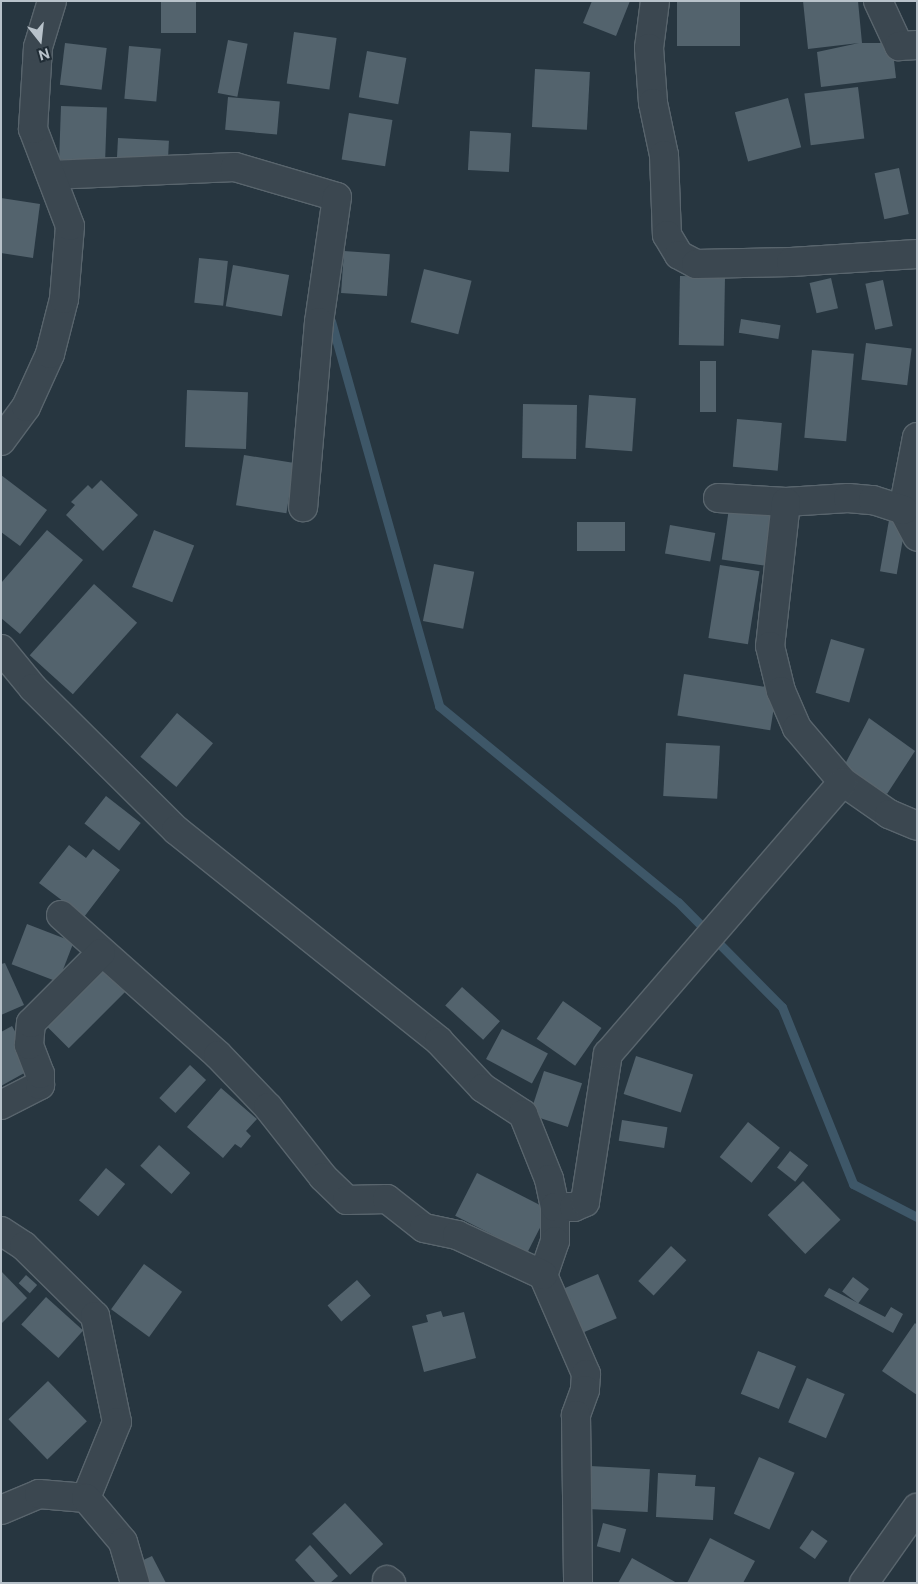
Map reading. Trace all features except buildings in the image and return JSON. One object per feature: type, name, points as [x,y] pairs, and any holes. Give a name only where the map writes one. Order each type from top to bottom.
[{"type":"street","points":[[1,441],[26,407],[50,354],[64,299],[70,226],[34,129],[38,47],[52,1]]},
{"type":"street","points":[[655,1],[649,48],[653,103],[664,156],[667,235],[679,256],[696,264],[791,262],[917,254]]},
{"type":"street","points":[[878,1],[898,46],[917,44]]},
{"type":"street","points":[[51,175],[235,167],[337,198],[320,322],[303,507]]},
{"type":"street","points":[[917,437],[903,510],[917,536]]},
{"type":"street","points":[[718,498],[786,502],[848,498],[873,500],[903,510]]},
{"type":"street","points":[[786,502],[770,646],[781,690],[797,728],[844,782],[889,814],[917,826]]},
{"type":"street","points":[[1,649],[33,688],[176,830],[439,1041],[483,1088],[523,1114],[549,1179],[555,1207],[555,1241],[543,1275]]},
{"type":"street","points":[[555,1207],[574,1207],[585,1202],[608,1054],[844,782]]},
{"type":"street","points":[[60,915],[101,953],[181,1019],[218,1055],[347,1200],[387,1198],[424,1228],[457,1235],[543,1275],[586,1374],[585,1390],[576,1415],[578,1583]]},
{"type":"street","points":[[1,1105],[40,1085],[40,1074],[29,1045],[31,1023],[101,953]]},
{"type":"street","points":[[1,1231],[24,1246],[95,1316],[117,1422],[86,1498]]},
{"type":"street","points":[[1,1510],[39,1494],[86,1498],[123,1542],[135,1583]]},
{"type":"street","points":[[864,1583],[917,1508]]},
{"type":"waterway","points":[[331,321],[439,706],[678,902],[782,1007],[853,1184],[917,1217]]}]
